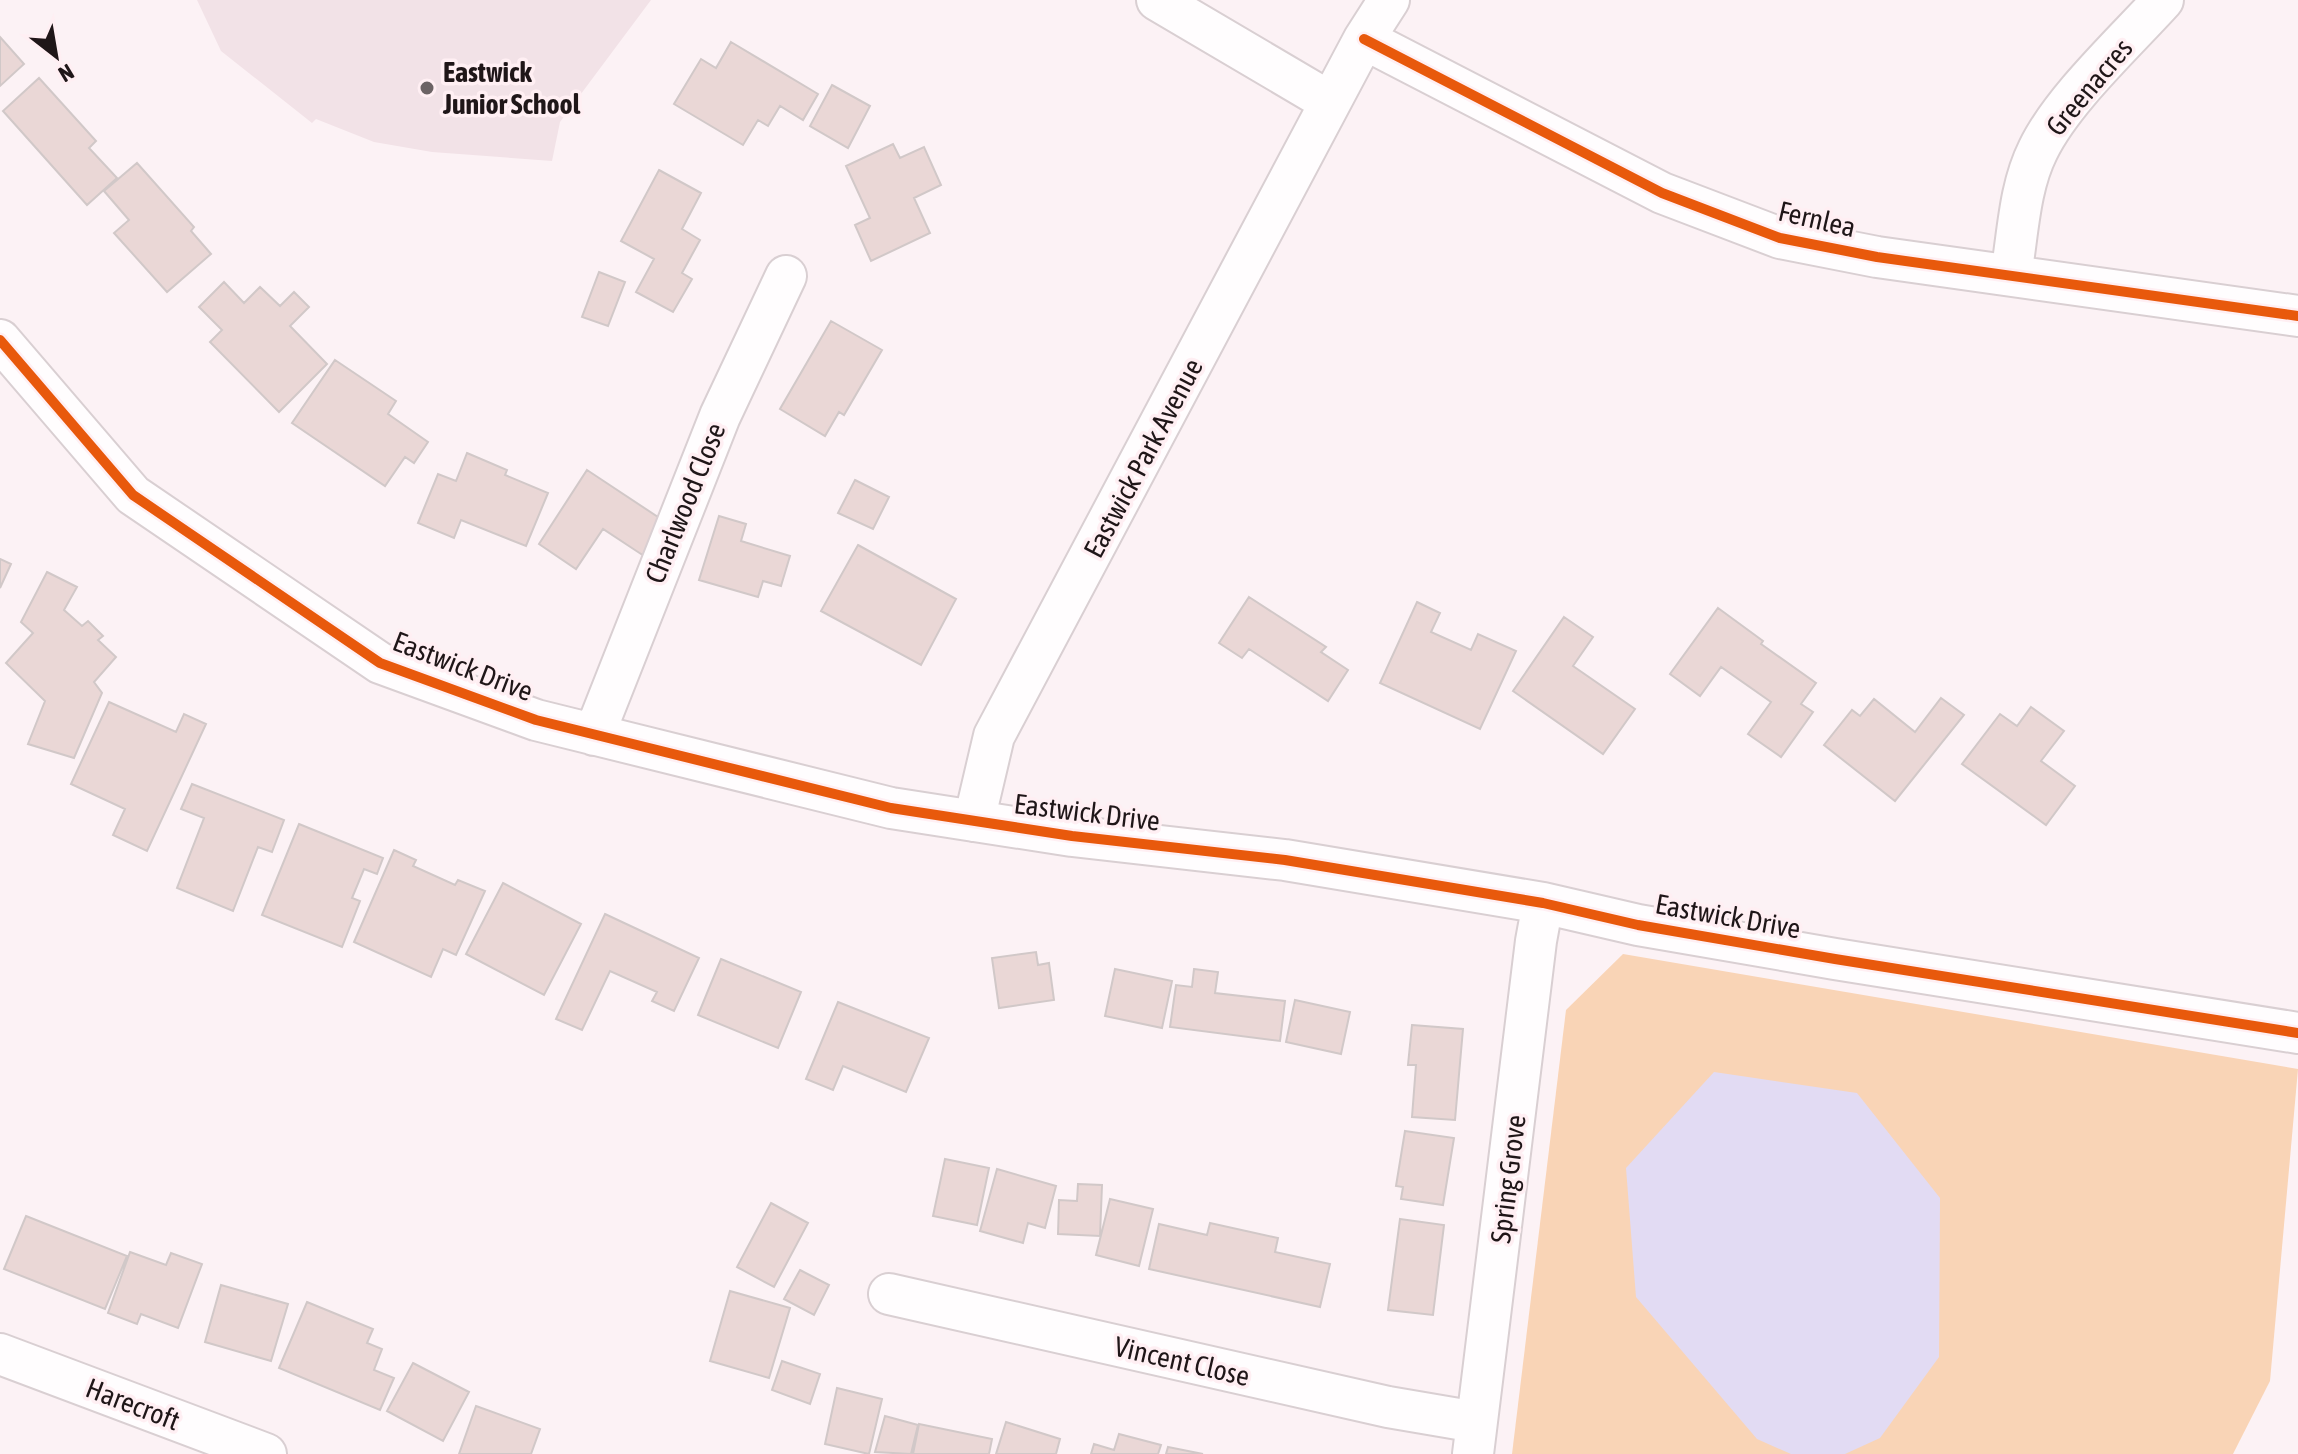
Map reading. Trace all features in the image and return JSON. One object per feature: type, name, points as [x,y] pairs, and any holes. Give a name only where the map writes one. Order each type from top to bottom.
[{"type":"street","points":[[1157,0],[1330,102]]},
{"type":"street","name":"Eastwick Park Avenue","points":[[974,821],[994,736],[1330,102],[1389,0]]},
{"type":"street","name":"Greenacres","points":[[2011,275],[2024,191],[2037,151],[2075,98],[2163,0]]},
{"type":"street","name":"Fernlea","points":[[1364,39],[1662,193],[1780,238],[1877,257],[2298,316]]},
{"type":"street","name":"Charlwood Close","points":[[594,735],[720,416],[786,276]]},
{"type":"street","name":"Eastwick Drive","points":[[0,340],[133,495],[380,663],[536,720],[891,808],[1072,836],[1285,860],[1543,903],[1638,925],[1835,959],[2298,1033]]},
{"type":"street","name":"Spring Grove","points":[[1475,1438],[1543,903]]},
{"type":"street","name":"Vincent Close","points":[[889,1294],[1388,1407],[1475,1438]]},
{"type":"street","name":"Harecroft","points":[[0,1354],[266,1454]]},
{"type":"shaded area","name":"Eastwick Junior School","points":[[197,0],[651,0],[560,122],[552,161],[432,152],[374,142],[316,119],[312,123],[221,51]]},
{"type":"shaded area","points":[[1623,954],[2298,1069],[2270,1381],[2233,1454],[1512,1454],[1566,1010]]},
{"type":"shaded area","points":[[1714,1072],[1857,1093],[1940,1198],[1939,1357],[1880,1438],[1845,1454],[1791,1454],[1757,1439],[1636,1297],[1626,1168]]},
{"type":"building","points":[[0,37],[24,64],[0,86]]},
{"type":"building","points":[[731,42],[818,94],[803,120],[780,106],[768,126],[758,120],[743,145],[674,104],[701,59],[716,68]]},
{"type":"building","points":[[39,78],[96,141],[89,148],[117,178],[87,205],[3,111]]},
{"type":"building","points":[[832,85],[870,106],[848,148],[810,126]]},
{"type":"building","points":[[893,144],[900,158],[924,147],[941,185],[914,198],[930,233],[871,261],[855,225],[870,218],[846,166]]},
{"type":"building","points":[[137,163],[194,227],[191,231],[211,254],[167,292],[114,233],[129,220],[104,191]]},
{"type":"building","points":[[659,170],[701,193],[682,229],[700,240],[682,273],[692,279],[673,312],[636,292],[654,259],[621,241]]},
{"type":"building","points":[[599,272],[625,282],[608,326],[582,317]]},
{"type":"building","points":[[224,282],[244,303],[260,287],[280,306],[294,292],[309,307],[290,326],[327,364],[279,412],[210,342],[222,330],[199,307]]},
{"type":"building","points":[[831,321],[882,350],[844,415],[839,412],[825,436],[780,409]]},
{"type":"building","points":[[335,360],[396,401],[388,414],[428,442],[414,463],[405,457],[385,486],[292,423]]},
{"type":"building","points":[[467,453],[507,470],[505,475],[548,493],[526,546],[461,520],[454,538],[418,523],[438,474],[456,481]]},
{"type":"building","points":[[587,470],[667,523],[644,556],[603,529],[576,569],[539,544]]},
{"type":"building","points":[[855,480],[889,497],[873,529],[838,513]]},
{"type":"building","points":[[719,516],[746,524],[741,541],[790,556],[781,586],[763,581],[758,597],[699,580]]},
{"type":"building","points":[[858,545],[956,599],[921,665],[821,611]]},
{"type":"building","points":[[0,559],[11,564],[0,588]]},
{"type":"building","points":[[47,572],[77,587],[64,610],[82,626],[88,621],[103,636],[98,640],[116,657],[94,682],[102,693],[74,758],[28,744],[45,701],[6,663],[33,633],[21,622]]},
{"type":"building","points":[[1249,597],[1326,647],[1321,652],[1348,670],[1328,701],[1249,649],[1242,658],[1219,643]]},
{"type":"building","points":[[1417,602],[1440,613],[1431,632],[1471,650],[1478,634],[1516,651],[1480,729],[1380,683]]},
{"type":"building","points":[[1718,608],[1763,641],[1761,644],[1816,683],[1801,704],[1813,712],[1781,757],[1748,734],[1771,702],[1721,667],[1700,696],[1670,674]]},
{"type":"building","points":[[1564,617],[1593,637],[1573,666],[1635,709],[1603,754],[1513,691]]},
{"type":"building","points":[[1941,698],[1964,715],[1895,801],[1824,745],[1852,710],[1860,716],[1874,699],[1915,732]]},
{"type":"building","points":[[109,702],[176,732],[184,714],[206,724],[147,851],[113,835],[125,809],[71,784]]},
{"type":"building","points":[[2031,707],[2064,731],[2041,761],[2075,786],[2046,825],[1962,764],[2000,714],[2017,726]]},
{"type":"building","points":[[192,784],[284,820],[272,852],[258,847],[233,911],[177,888],[204,818],[181,809]]},
{"type":"building","points":[[299,824],[383,858],[377,874],[364,869],[352,898],[360,901],[342,947],[262,915]]},
{"type":"building","points":[[394,850],[416,860],[413,866],[455,885],[458,880],[485,891],[456,955],[443,949],[431,977],[354,942]]},
{"type":"building","points":[[503,883],[581,924],[544,995],[466,954]]},
{"type":"building","points":[[605,914],[699,958],[674,1011],[652,1001],[657,992],[610,971],[582,1030],[556,1019]]},
{"type":"building","points":[[1036,952],[1038,965],[1049,963],[1054,1000],[999,1008],[992,958]]},
{"type":"building","points":[[721,959],[801,992],[778,1048],[698,1015]]},
{"type":"building","points":[[1115,969],[1172,981],[1162,1028],[1105,1016]]},
{"type":"building","points":[[1194,969],[1218,972],[1215,993],[1285,1001],[1280,1041],[1170,1027],[1176,985],[1192,987]]},
{"type":"building","points":[[1295,1000],[1350,1012],[1341,1054],[1286,1042]]},
{"type":"building","points":[[838,1002],[929,1038],[906,1092],[843,1066],[833,1090],[806,1079]]},
{"type":"building","points":[[1412,1025],[1463,1029],[1455,1120],[1412,1117],[1416,1065],[1408,1065]]},
{"type":"building","points":[[1405,1131],[1454,1138],[1443,1205],[1401,1199],[1403,1187],[1396,1186]]},
{"type":"building","points":[[945,1159],[989,1168],[977,1225],[933,1216]]},
{"type":"building","points":[[997,1169],[1056,1186],[1045,1228],[1028,1223],[1023,1243],[980,1231]]},
{"type":"building","points":[[1078,1184],[1102,1185],[1100,1236],[1058,1234],[1059,1200],[1077,1201]]},
{"type":"building","points":[[1110,1199],[1153,1209],[1139,1266],[1096,1255]]},
{"type":"building","points":[[771,1203],[808,1223],[774,1287],[737,1267]]},
{"type":"building","points":[[26,1216],[127,1256],[105,1309],[4,1269]]},
{"type":"building","points":[[1400,1219],[1444,1225],[1433,1315],[1388,1310]]},
{"type":"building","points":[[1210,1223],[1278,1238],[1275,1252],[1330,1264],[1320,1307],[1149,1269],[1159,1224],[1207,1235]]},
{"type":"building","points":[[130,1252],[166,1265],[171,1253],[202,1264],[178,1328],[141,1314],[137,1324],[108,1313]]},
{"type":"building","points":[[800,1270],[829,1285],[814,1315],[784,1299]]},
{"type":"building","points":[[221,1285],[288,1304],[271,1361],[205,1342]]},
{"type":"building","points":[[730,1291],[790,1308],[769,1378],[710,1361]]},
{"type":"building","points":[[307,1302],[373,1329],[367,1343],[382,1349],[374,1370],[394,1378],[380,1410],[279,1368]]},
{"type":"building","points":[[782,1361],[820,1374],[810,1404],[772,1390]]},
{"type":"building","points":[[413,1363],[469,1392],[443,1441],[387,1411]]},
{"type":"building","points":[[837,1388],[882,1399],[869,1454],[825,1444]]},
{"type":"building","points":[[476,1406],[540,1429],[531,1454],[459,1454]]},
{"type":"building","points":[[885,1416],[918,1425],[911,1454],[875,1452]]},
{"type":"building","points":[[1006,1422],[1060,1439],[1056,1454],[996,1454]]},
{"type":"building","points":[[919,1424],[992,1439],[989,1454],[913,1454]]},
{"type":"building","points":[[1119,1434],[1161,1445],[1158,1454],[1091,1454],[1094,1444],[1114,1450]]},
{"type":"building","points":[[1168,1447],[1203,1454],[1166,1454]]},
{"type":"cycle path","points":[[1364,39],[1662,193],[1780,238],[1877,257],[2298,316]]},
{"type":"cycle path","points":[[0,340],[133,495],[380,663],[536,720],[891,808],[1072,836],[1285,860],[1543,903],[1638,925],[1835,959],[2298,1033]]},
{"type":"place","name":"Eastwick Junior School","points":[[427,88]]}]
